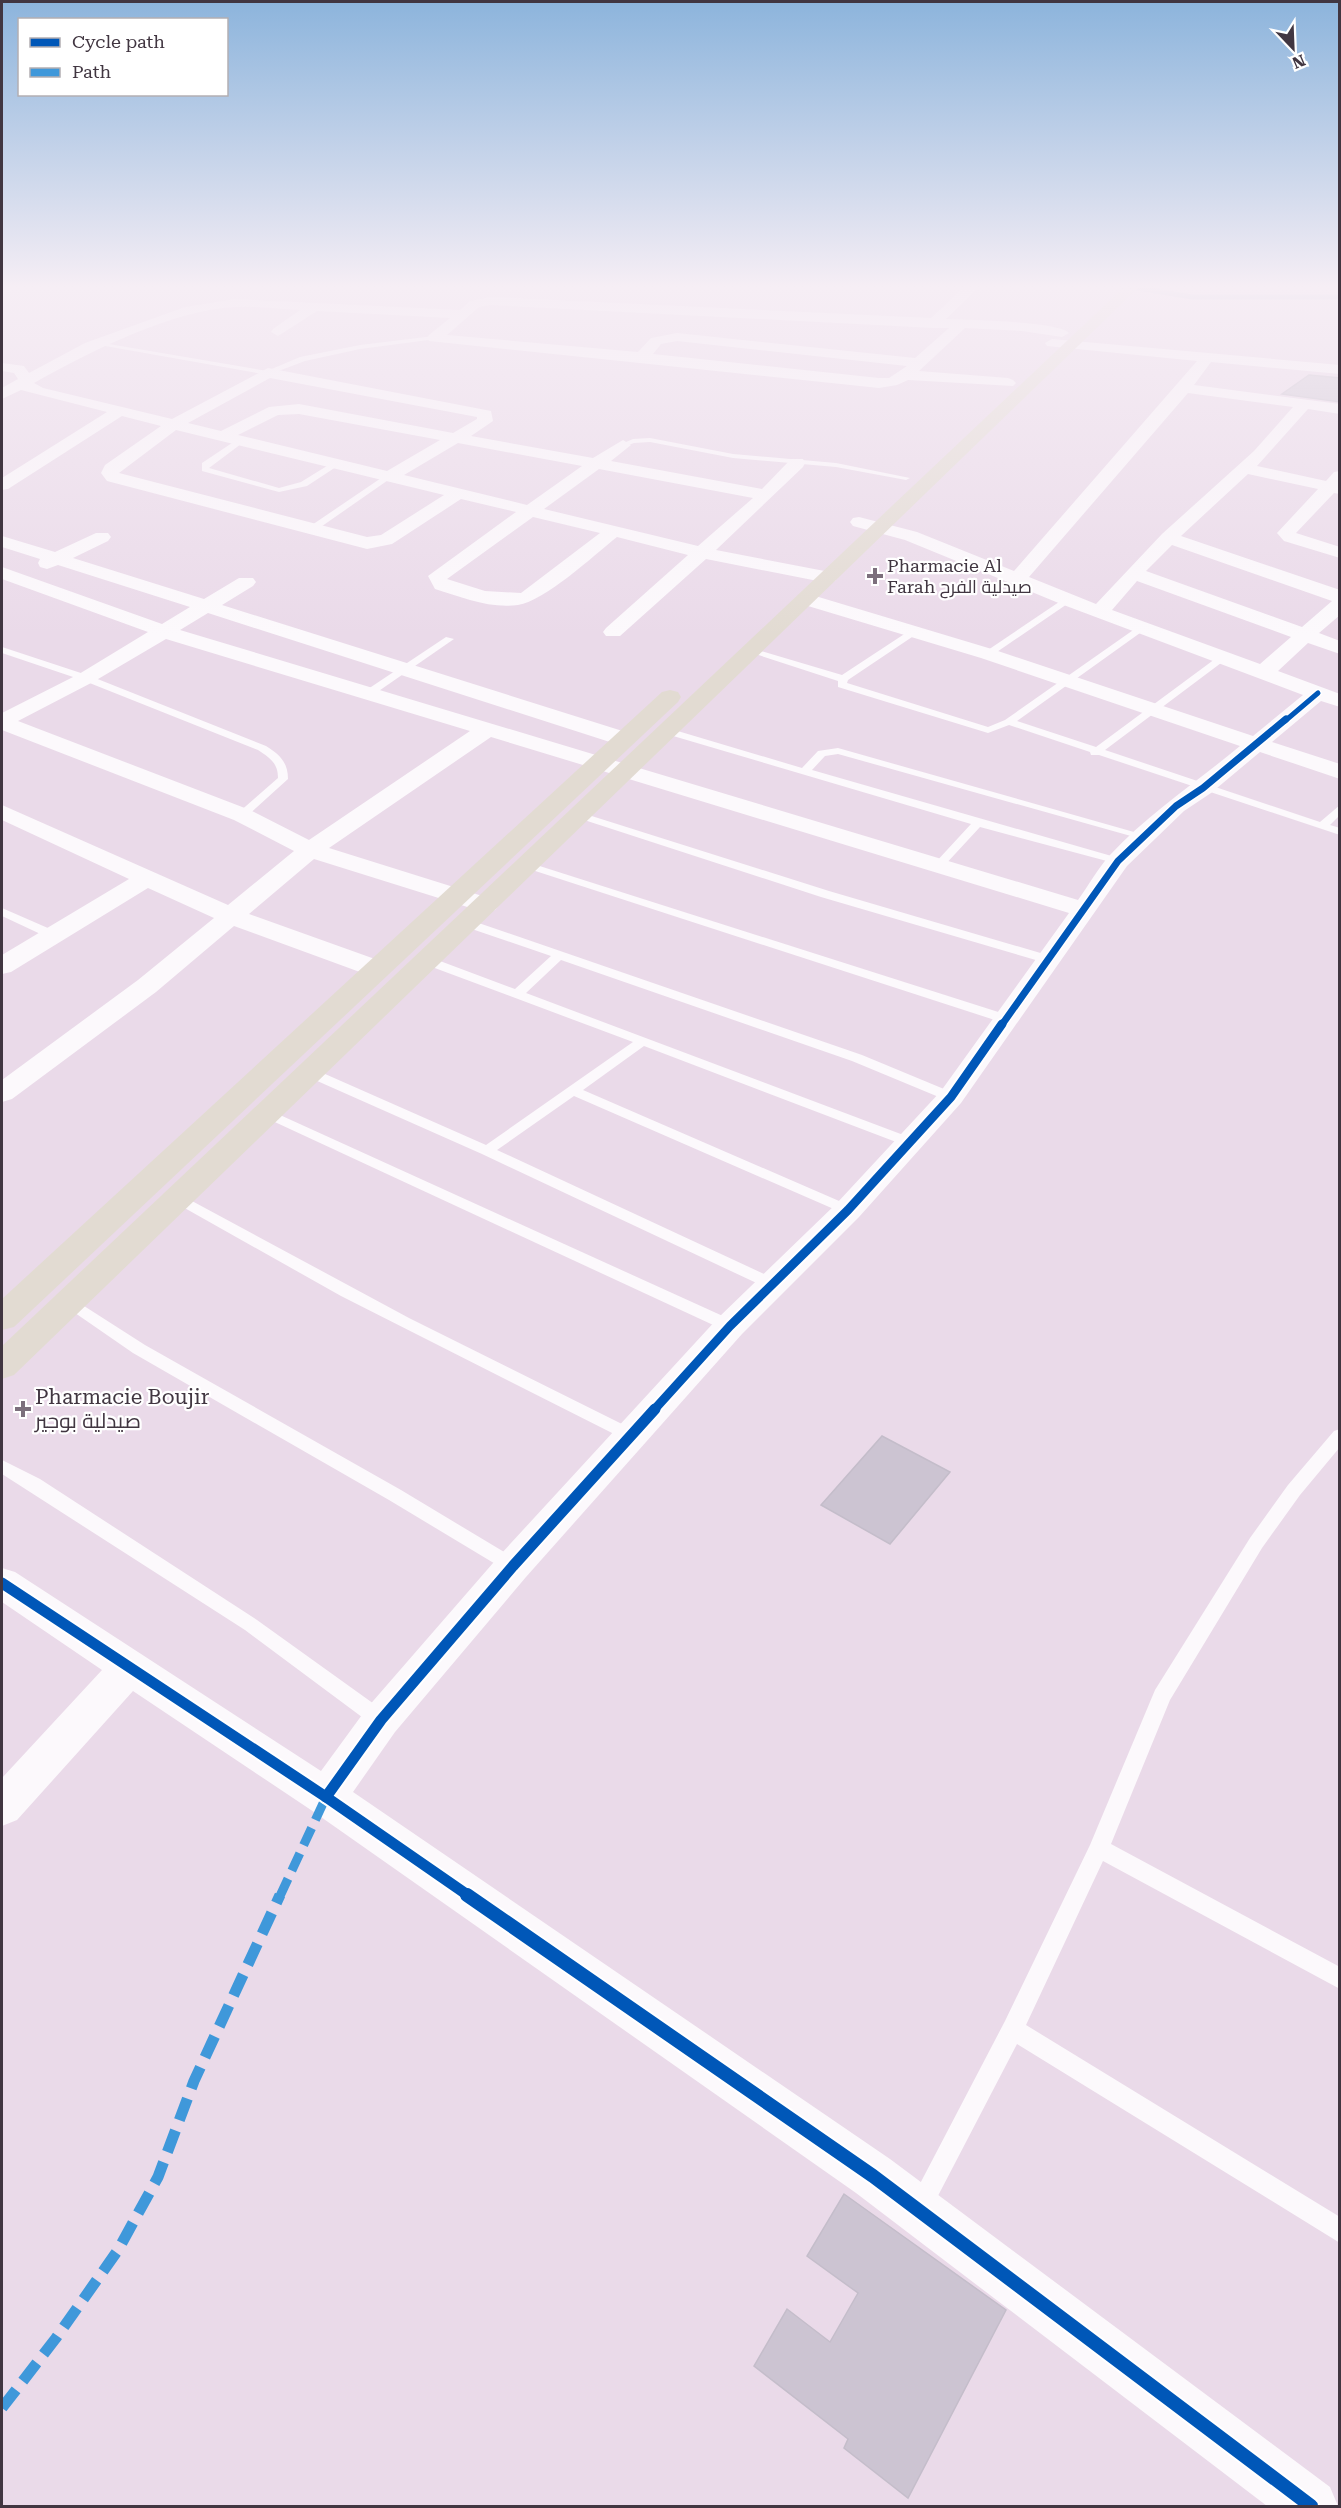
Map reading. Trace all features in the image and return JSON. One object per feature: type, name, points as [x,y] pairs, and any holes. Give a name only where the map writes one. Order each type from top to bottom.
[{"type":"highway","points":[[870,524],[906,478],[986,403]]},
{"type":"highway","points":[[2,1318],[624,740],[816,575],[996,403]]},
{"type":"highway","points":[[2,1366],[805,599],[816,575]]},
{"type":"street","points":[[87,403],[700,552],[816,575]]},
{"type":"street","points":[[211,403],[172,424],[111,469],[110,473],[113,477],[367,543],[386,540],[459,493]]},
{"type":"street","points":[[390,476],[451,438],[485,421],[485,414],[427,403]]},
{"type":"street","points":[[1017,579],[1104,476],[1170,403]]},
{"type":"street","points":[[1283,403],[1340,409]]},
{"type":"street","points":[[1100,611],[1133,573],[1212,497],[1247,469],[1273,444],[1302,406]]},
{"type":"street","points":[[223,436],[275,410],[287,408],[766,495]]},
{"type":"street","points":[[2,485],[120,411]]},
{"type":"street","points":[[614,531],[528,597],[518,601],[506,601],[438,583],[437,576],[531,511],[592,464],[623,446]]},
{"type":"street","points":[[613,632],[766,495],[797,463]]},
{"type":"street","points":[[1247,469],[1336,484]]},
{"type":"street","points":[[1336,484],[1286,533],[1290,537],[1340,553]]},
{"type":"street","points":[[870,524],[911,536],[1068,600],[1329,697]]},
{"type":"street","points":[[7,575],[56,559],[102,537]]},
{"type":"street","points":[[1170,538],[1340,597]]},
{"type":"street","points":[[2,542],[624,740]]},
{"type":"street","points":[[1133,573],[1340,648]]},
{"type":"street","points":[[7,575],[165,632],[1083,909]]},
{"type":"street","points":[[2,722],[86,678],[246,582]]},
{"type":"street","points":[[805,599],[988,654],[1340,772]]},
{"type":"street","points":[[1263,673],[1340,604]]},
{"type":"street","points":[[326,1797],[381,1720],[513,1566],[730,1326],[848,1210],[951,1097],[1009,1020],[1118,861],[1176,806],[1203,788],[1255,745],[1329,697]]},
{"type":"street","points":[[2,722],[242,815],[310,850],[486,905]]},
{"type":"street","points":[[2,1093],[147,986],[233,917],[310,850],[488,729]]},
{"type":"street","points":[[2,812],[233,917],[376,969]]},
{"type":"street","points":[[2,966],[147,878]]},
{"type":"street","points":[[2,1583],[326,1797],[918,2209],[1311,2506]]},
{"type":"street","points":[[2,1807],[130,1667]]},
{"type":"lane","points":[[623,446],[633,441],[650,440],[724,454],[797,463],[836,465],[906,478]]},
{"type":"lane","points":[[241,441],[205,465],[206,469],[209,472],[279,490],[304,484],[338,464]]},
{"type":"lane","points":[[312,529],[390,476]]},
{"type":"lane","points":[[988,654],[1068,600]]},
{"type":"lane","points":[[915,631],[840,682],[848,688],[988,730],[1009,722],[1142,628]]},
{"type":"lane","points":[[369,693],[449,639]]},
{"type":"lane","points":[[2,650],[86,678],[262,748],[279,759],[284,769],[283,779],[242,815]]},
{"type":"lane","points":[[751,651],[843,679]]},
{"type":"lane","points":[[1095,753],[1222,658]]},
{"type":"lane","points":[[1009,722],[1095,753],[1340,832]]},
{"type":"lane","points":[[667,731],[978,823],[1118,861]]},
{"type":"lane","points":[[805,771],[822,753],[838,752],[1142,836]]},
{"type":"lane","points":[[1322,826],[1340,808]]},
{"type":"lane","points":[[579,815],[825,894],[1050,960]]},
{"type":"lane","points":[[939,865],[978,823]]},
{"type":"lane","points":[[527,865],[1009,1020]]},
{"type":"lane","points":[[2,912],[53,935]]},
{"type":"lane","points":[[467,923],[857,1058],[951,1097]]},
{"type":"lane","points":[[518,993],[559,954]]},
{"type":"lane","points":[[428,961],[909,1142]]},
{"type":"lane","points":[[487,1151],[642,1042]]},
{"type":"lane","points":[[310,1073],[487,1151],[772,1284]]},
{"type":"lane","points":[[573,1091],[848,1210]]},
{"type":"lane","points":[[269,1113],[730,1326]]},
{"type":"lane","points":[[179,1199],[232,1230],[502,1372],[632,1436]]},
{"type":"lane","points":[[70,1302],[139,1349],[395,1495],[513,1566]]},
{"type":"lane","points":[[918,2209],[1013,2029],[1099,1848],[1162,1696],[1256,1543],[1294,1490],[1340,1435]]},
{"type":"lane","points":[[2,1466],[34,1484],[251,1625],[381,1720]]},
{"type":"lane","points":[[1099,1848],[1340,1979]]},
{"type":"lane","points":[[1013,2029],[1340,2231]]},
{"type":"building","points":[[882,1436],[950,1472],[890,1544],[821,1505]]},
{"type":"building","points":[[844,2194],[1006,2310],[908,2498],[844,2448],[848,2439],[754,2366],[787,2309],[830,2342],[858,2293],[807,2256]]},
{"type":"marked path","points":[[2,2408],[56,2338],[118,2250],[158,2177],[194,2081],[326,1797]]},
{"type":"cycle path","points":[[326,1797],[381,1720],[513,1566],[730,1326],[848,1210],[951,1097],[1118,861],[1176,806],[1203,788],[1318,693]]},
{"type":"cycle path","points":[[2,1583],[326,1797],[873,2176],[1311,2506]]},
{"type":"place","name":"Pharmacie Al Farah صيدلية الفرح","points":[[875,576]]},
{"type":"place","name":"Pharmacie Boujir صيدلية بوجير","points":[[23,1409]]}]
